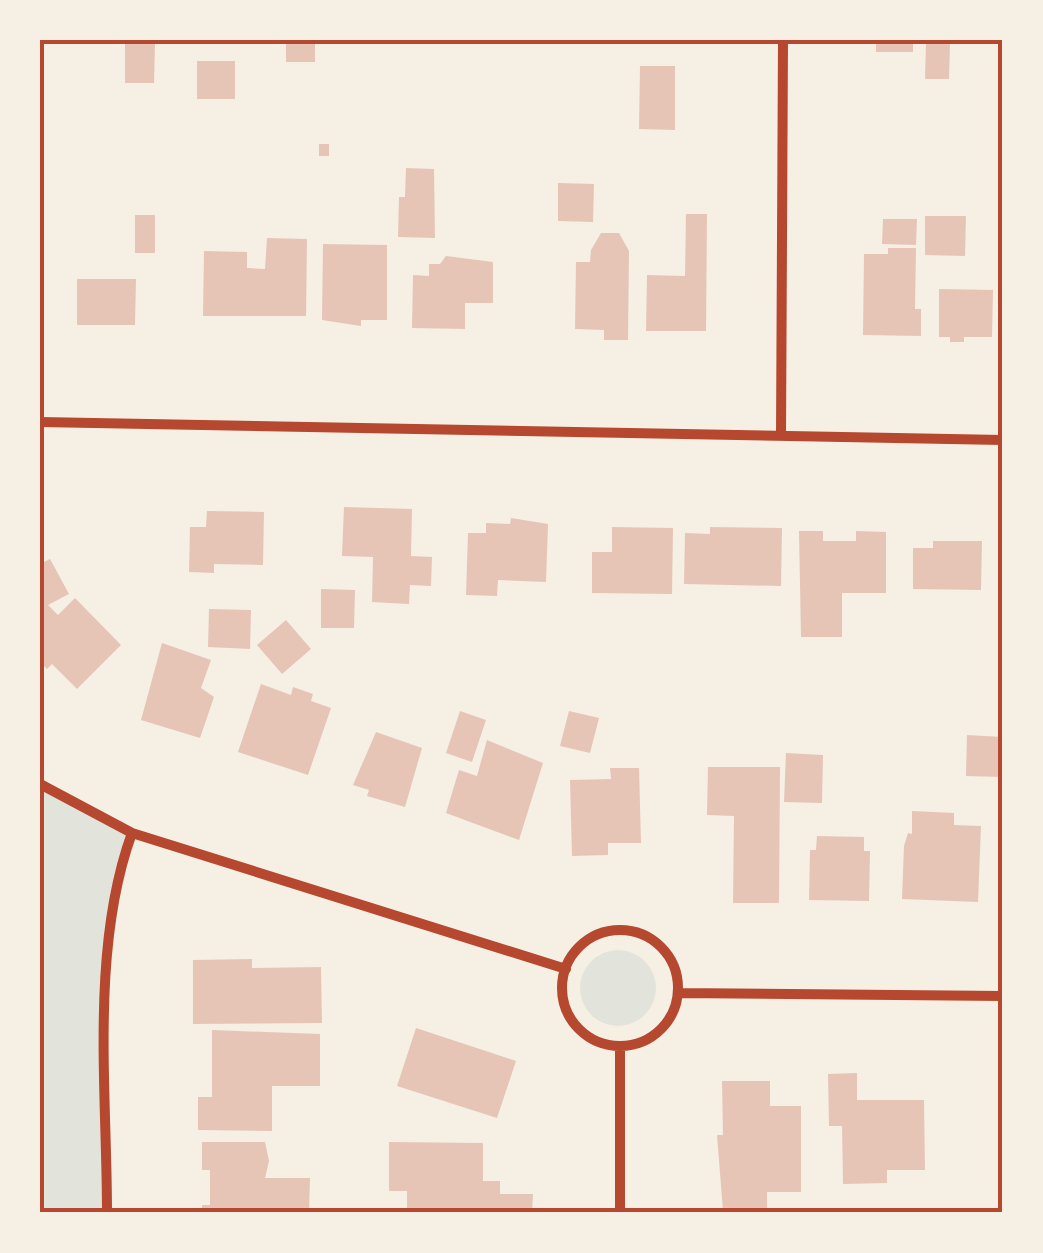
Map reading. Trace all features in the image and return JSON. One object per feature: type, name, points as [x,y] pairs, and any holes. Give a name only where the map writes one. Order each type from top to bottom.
[{"type":"street","points":[[781,436],[783,40]]},
{"type":"street","points":[[40,422],[1003,440]]},
{"type":"street","points":[[40,784],[132,833],[566,969]]},
{"type":"street","points":[[107,1213],[108,943],[114,895],[132,833]]},
{"type":"street","points":[[613,931],[632,931],[666,952],[675,969],[678,993],[665,1026],[651,1038],[620,1046],[592,1039],[570,1017],[563,995],[566,969],[575,953],[592,938],[613,931]]},
{"type":"street","points":[[678,993],[1003,996]]},
{"type":"street","points":[[620,1046],[620,1213]]},
{"type":"shaded area","points":[[40,784],[132,833],[109,928],[107,1213],[40,1213]]},
{"type":"shaded area","points":[[618,950],[645,961],[656,988],[645,1015],[618,1026],[591,1015],[580,988],[591,961]]},
{"type":"building","points":[[286,40],[315,40],[315,62],[286,62]]},
{"type":"building","points":[[876,40],[913,40],[913,52],[876,52]]},
{"type":"building","points":[[926,42],[950,42],[949,79],[925,79]]},
{"type":"building","points":[[125,44],[155,44],[154,83],[125,83]]},
{"type":"building","points":[[40,58],[44,59],[43,111],[40,111]]},
{"type":"building","points":[[197,61],[235,61],[235,99],[197,99]]},
{"type":"building","points":[[640,66],[675,66],[675,130],[639,129]]},
{"type":"building","points":[[319,144],[329,144],[329,156],[319,156]]},
{"type":"building","points":[[406,168],[434,169],[435,238],[398,237],[399,197],[405,197]]},
{"type":"building","points":[[558,183],[594,184],[593,222],[558,221]]},
{"type":"building","points":[[686,214],[707,214],[706,331],[646,331],[647,275],[685,276]]},
{"type":"building","points":[[135,215],[155,215],[155,253],[135,253]]},
{"type":"building","points":[[925,216],[966,216],[965,256],[925,255]]},
{"type":"building","points":[[883,219],[917,219],[916,245],[882,244]]},
{"type":"building","points":[[601,233],[619,233],[629,251],[628,340],[604,340],[604,330],[575,329],[576,262],[590,262],[591,250]]},
{"type":"building","points":[[267,238],[307,239],[306,316],[203,316],[204,251],[247,252],[247,268],[265,269]]},
{"type":"building","points":[[323,244],[387,245],[387,320],[361,320],[361,326],[322,320]]},
{"type":"building","points":[[888,248],[916,248],[915,309],[921,309],[921,336],[863,335],[864,254],[888,254]]},
{"type":"building","points":[[446,256],[493,262],[493,303],[465,303],[465,329],[412,328],[413,275],[429,276],[429,264],[440,264]]},
{"type":"building","points":[[77,279],[136,279],[135,325],[77,325]]},
{"type":"building","points":[[939,289],[993,290],[992,337],[964,337],[964,342],[950,342],[950,337],[939,337]]},
{"type":"building","points":[[344,507],[412,509],[411,556],[432,557],[431,586],[410,585],[409,604],[372,602],[373,557],[342,556]]},
{"type":"building","points":[[207,511],[264,512],[263,565],[214,564],[214,573],[189,572],[190,527],[206,527]]},
{"type":"building","points":[[511,518],[548,524],[546,582],[498,580],[497,596],[466,595],[468,533],[486,533],[486,523],[510,524]]},
{"type":"building","points":[[612,527],[673,528],[672,594],[592,593],[592,552],[612,552]]},
{"type":"building","points":[[710,527],[782,528],[781,586],[684,584],[685,533],[710,534]]},
{"type":"building","points":[[799,531],[823,531],[823,541],[856,541],[856,531],[886,532],[886,593],[842,593],[842,637],[801,637]]},
{"type":"building","points":[[933,541],[982,541],[981,590],[913,589],[913,548],[933,548]]},
{"type":"building","points":[[50,559],[69,594],[48,605],[58,615],[75,598],[121,645],[77,689],[52,664],[47,669],[40,662],[40,564]]},
{"type":"building","points":[[321,589],[355,590],[354,628],[321,628]]},
{"type":"building","points":[[209,609],[251,610],[250,649],[208,647]]},
{"type":"building","points":[[286,620],[311,649],[282,674],[257,645]]},
{"type":"building","points":[[162,643],[211,660],[201,688],[214,697],[200,738],[141,720]]},
{"type":"building","points":[[261,684],[291,695],[293,687],[313,694],[311,701],[331,708],[308,775],[238,752]]},
{"type":"building","points":[[460,711],[486,720],[472,762],[446,753]]},
{"type":"building","points":[[569,711],[599,718],[590,753],[560,746]]},
{"type":"building","points":[[376,732],[422,748],[405,807],[367,796],[369,790],[353,785]]},
{"type":"building","points":[[967,735],[1003,737],[1002,777],[966,776]]},
{"type":"building","points":[[487,740],[543,763],[519,840],[446,813],[459,770],[477,776]]},
{"type":"building","points":[[786,753],[823,755],[822,803],[784,802]]},
{"type":"building","points":[[708,767],[780,767],[779,903],[733,903],[734,816],[707,815]]},
{"type":"building","points":[[610,768],[639,768],[641,843],[608,843],[608,855],[572,856],[570,780],[611,779]]},
{"type":"building","points":[[912,811],[954,813],[954,825],[981,826],[978,902],[902,899],[904,846],[908,833],[912,834]]},
{"type":"building","points":[[817,836],[864,837],[864,851],[870,851],[869,901],[809,900],[810,850],[816,850]]},
{"type":"building","points":[[252,959],[252,968],[321,967],[322,1023],[193,1024],[193,960]]},
{"type":"building","points":[[416,1028],[516,1061],[497,1118],[397,1086]]},
{"type":"building","points":[[212,1030],[320,1034],[320,1086],[272,1086],[272,1131],[198,1130],[198,1097],[212,1097]]},
{"type":"building","points":[[857,1073],[857,1100],[924,1100],[925,1170],[887,1170],[887,1183],[843,1184],[842,1126],[829,1126],[828,1074]]},
{"type":"building","points":[[722,1081],[770,1081],[770,1106],[801,1106],[801,1192],[767,1192],[767,1210],[723,1211],[717,1135],[723,1135]]},
{"type":"building","points":[[202,1142],[265,1142],[269,1161],[265,1178],[310,1178],[309,1213],[202,1213],[202,1205],[210,1205],[210,1170],[202,1170]]},
{"type":"building","points":[[389,1142],[483,1143],[483,1181],[500,1181],[500,1194],[533,1194],[532,1213],[407,1213],[407,1191],[389,1191]]}]
